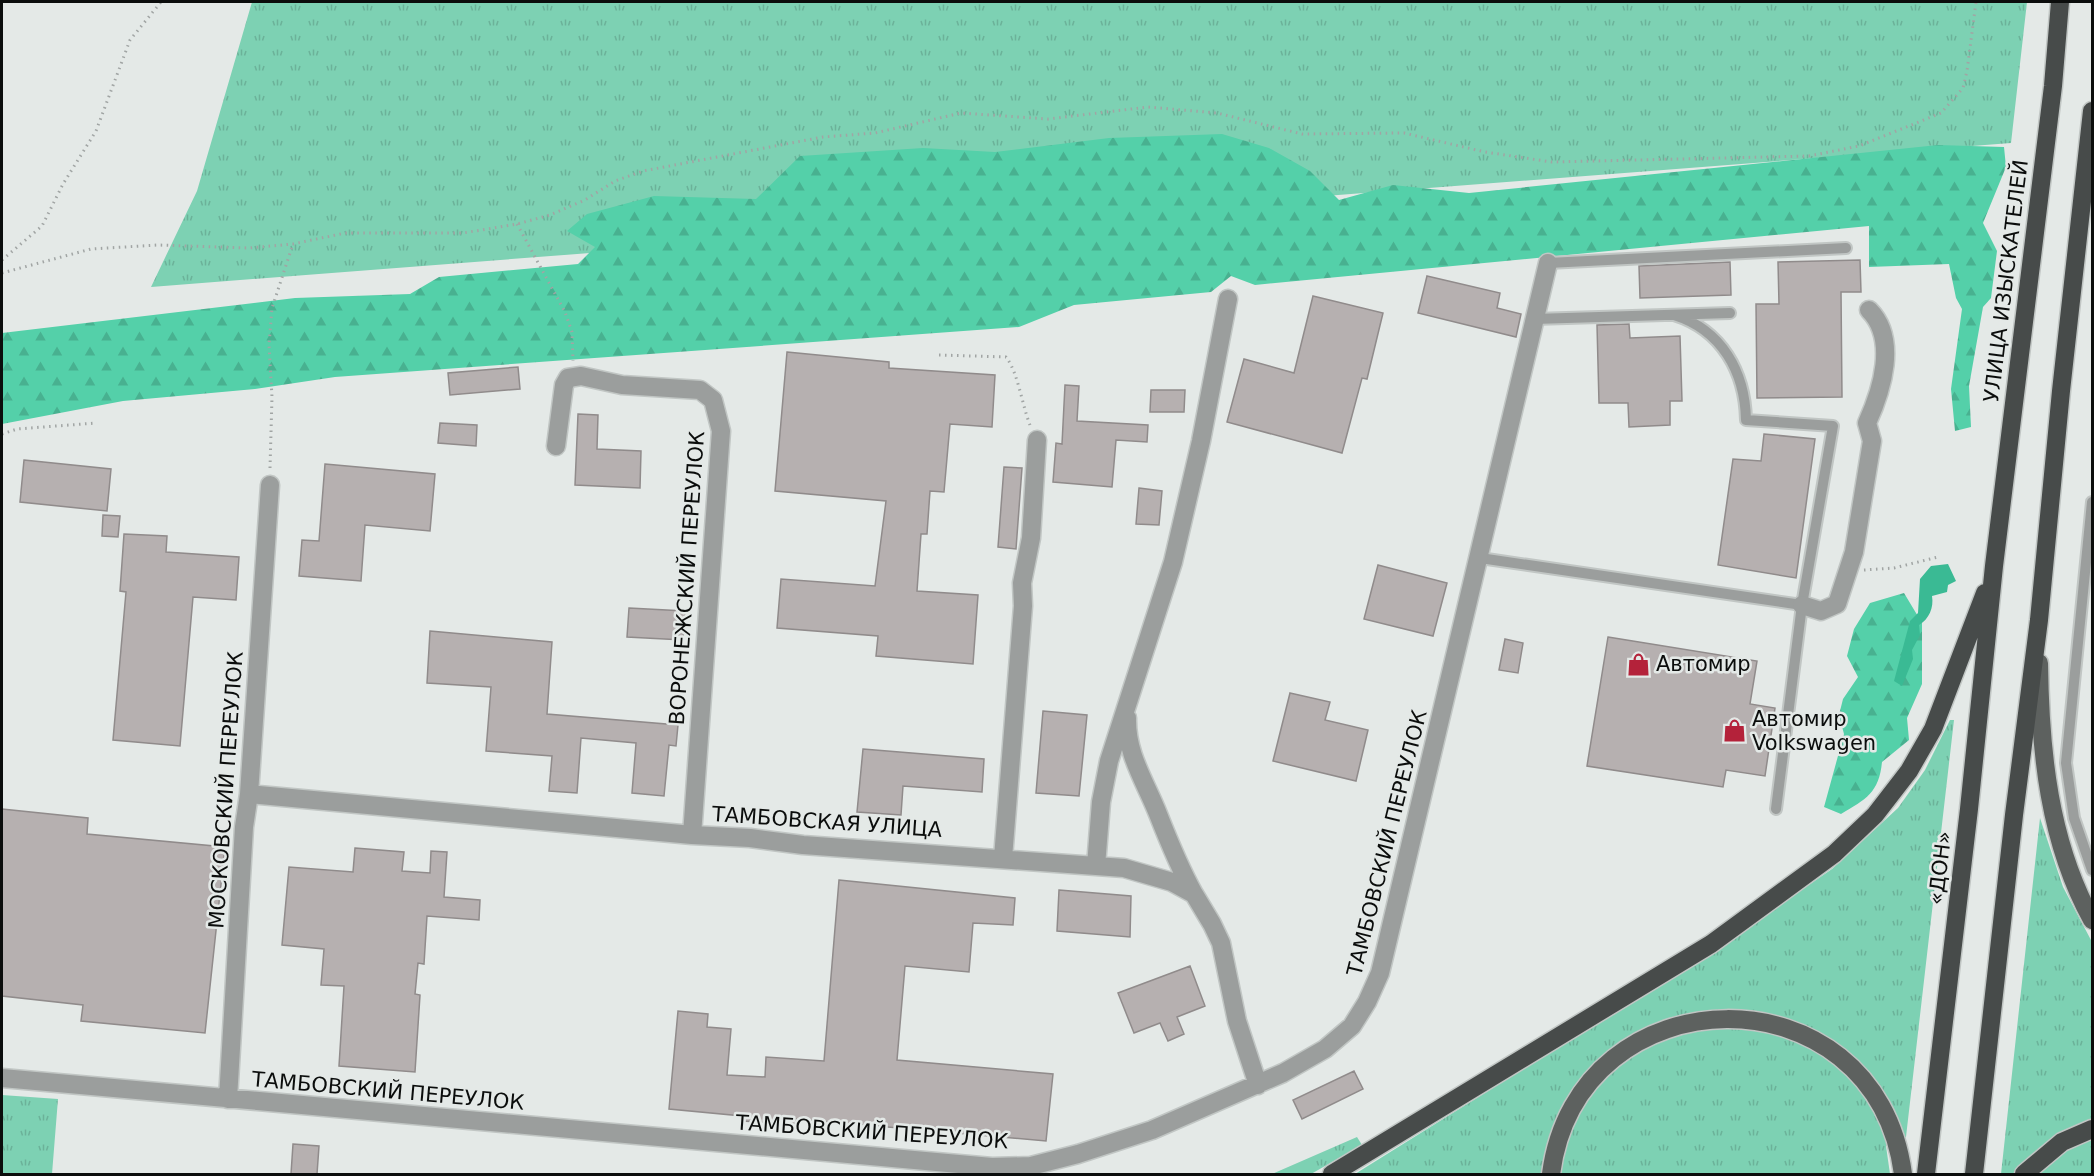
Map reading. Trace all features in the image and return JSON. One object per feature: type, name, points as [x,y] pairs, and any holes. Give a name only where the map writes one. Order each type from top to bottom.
[{"type":"highway","name":"УЛИЦА ИЗЫСКАТЕЛЕЙ","points":[[1994,566],[2053,86],[2060,2]]},
{"type":"highway","points":[[1974,1174],[2014,814],[2039,620],[2061,391],[2092,111]]},
{"type":"highway","points":[[1332,1174],[1711,944],[1834,854],[1875,816],[1909,771],[1923,746],[1953,679],[1994,566]]},
{"type":"highway","name":"«ДОН»","points":[[1926,1174],[1970,809],[1994,566]]},
{"type":"highway","points":[[2024,1174],[2062,1142],[2092,1129]]},
{"type":"main road","points":[[2039,620],[2040,723],[2048,784],[2058,838],[2092,920]]},
{"type":"main road","points":[[1551,1174],[1556,1151],[1576,1101],[1598,1074],[1630,1046],[1682,1025],[1739,1018],[1782,1026],[1802,1034],[1822,1045],[1849,1065],[1876,1096],[1888,1119],[1897,1139],[1903,1174]]},
{"type":"street","name":"ТАМБОВСКИЙ ПЕРЕУЛОК","points":[[2,1078],[992,1167],[1031,1166],[1078,1154],[1152,1130],[1258,1085],[1325,1048],[1352,1026],[1375,987],[1405,875],[1548,263]]},
{"type":"street","points":[[1096,866],[1101,802],[1109,761],[1128,710],[1184,520],[1228,299]]},
{"type":"street","points":[[1802,606],[1821,610],[1837,604],[1854,552],[1872,441],[1867,423],[1875,405],[1885,361],[1884,337],[1876,317],[1869,310]]},
{"type":"street","points":[[556,446],[564,385],[568,378],[581,376]]},
{"type":"street","name":"ВОРОНЕЖСКИЙ ПЕРЕУЛОК","points":[[581,376],[622,385],[700,390],[713,400],[721,431],[692,835]]},
{"type":"street","points":[[1003,858],[1023,606],[1022,583],[1031,538],[1037,440]]},
{"type":"street","name":"МОСКОВСКИЙ ПЕРЕУЛОК","points":[[228,1099],[244,827],[249,794],[270,484]]},
{"type":"street","points":[[1128,710],[1127,735],[1131,752],[1174,858],[1221,943],[1237,1021],[1258,1085]]},
{"type":"street","name":"ТАМБОВСКАЯ УЛИЦА","points":[[249,794],[692,835],[1124,868],[1172,882],[1194,894]]},
{"type":"lane","points":[[1548,263],[1846,248]]},
{"type":"lane","points":[[1534,319],[1730,313]]},
{"type":"lane","points":[[1674,315],[1697,324],[1721,345],[1738,372],[1746,420],[1833,426],[1802,606],[1776,809]]},
{"type":"lane","points":[[2092,501],[2066,763],[2074,818],[2092,870]]},
{"type":"lane","points":[[1480,558],[1802,606]]},
{"type":"path","points":[[2,260],[42,226],[63,184],[96,131],[130,40],[161,2]]},
{"type":"path","points":[[2,273],[92,249],[158,245],[249,248],[293,244],[345,233],[463,233],[517,224],[573,206],[615,181],[643,171],[823,137],[875,134],[961,113],[1048,119],[1148,107],[1217,113],[1302,134],[1404,133],[1485,152],[1552,162],[1765,158],[1831,153],[1926,121],[1941,113],[1955,99],[1962,88],[1967,71],[1976,2]]},
{"type":"path","points":[[517,224],[566,312],[572,332],[574,364],[581,376]]},
{"type":"path","points":[[270,484],[272,397],[269,345],[272,308],[293,244]]},
{"type":"path","points":[[939,355],[1006,357],[1014,366],[1021,403],[1037,440]]},
{"type":"path","points":[[2,434],[17,429],[96,423]]},
{"type":"path","points":[[1846,579],[1864,570],[1893,568],[1938,557]]},
{"type":"green space","points":[[252,2],[2027,2],[2011,143],[151,287],[197,191]]},
{"type":"green space","points":[[1222,134],[1269,148],[1310,171],[1339,200],[1393,185],[1469,193],[1938,145],[2004,147],[2006,167],[1983,223],[1997,251],[1991,298],[1983,307],[1969,386],[1971,427],[1955,431],[1951,389],[1962,309],[1956,298],[1949,264],[1869,267],[1869,226],[1255,285],[1231,276],[1211,292],[1074,305],[1019,327],[335,377],[255,389],[123,401],[2,424],[2,333],[295,298],[410,294],[439,277],[578,264],[595,247],[567,231],[587,214],[654,196],[756,199],[800,156],[923,148],[995,152],[1109,138]]},
{"type":"green space","points":[[1904,593],[1922,623],[1922,684],[1907,718],[1909,740],[1882,762],[1878,781],[1870,794],[1841,814],[1824,807],[1844,734],[1839,715],[1843,699],[1858,677],[1847,656],[1854,629],[1870,603]]},
{"type":"green space","points":[[1950,720],[1954,720],[1906,1137],[1886,1146],[1890,1174],[1355,1174],[1717,948],[1832,869],[1898,808],[1925,770]]},
{"type":"green space","points":[[2040,818],[2063,887],[2092,942],[2092,1174],[2001,1174]]},
{"type":"green space","points":[[2,1095],[58,1099],[52,1174],[2,1174]]},
{"type":"green space","points":[[1357,1137],[1362,1145],[1311,1174],[1272,1174]]},
{"type":"shaded area","points":[[1948,564],[1956,581],[1948,585],[1947,592],[1932,596],[1928,616],[1919,625],[1920,635],[1912,650],[1913,659],[1902,686],[1894,681],[1910,621],[1918,613],[1920,579],[1931,566]]},
{"type":"building","points":[[1860,260],[1861,292],[1841,292],[1842,397],[1757,398],[1756,304],[1779,304],[1778,262]]},
{"type":"building","points":[[1730,262],[1731,295],[1640,298],[1639,266]]},
{"type":"building","points":[[1427,276],[1500,293],[1497,308],[1521,314],[1516,337],[1418,313]]},
{"type":"building","points":[[1313,296],[1383,313],[1367,379],[1362,378],[1342,453],[1227,422],[1244,359],[1294,373]]},
{"type":"building","points":[[1629,324],[1630,338],[1680,336],[1682,401],[1670,401],[1670,425],[1629,427],[1628,403],[1599,403],[1597,325]]},
{"type":"building","points":[[787,352],[889,362],[889,368],[995,375],[992,427],[950,424],[944,492],[930,491],[927,534],[921,534],[917,591],[978,595],[973,664],[876,656],[878,636],[777,628],[781,579],[875,586],[886,501],[775,491]]},
{"type":"building","points":[[518,367],[520,389],[450,395],[448,373]]},
{"type":"building","points":[[1065,385],[1079,386],[1077,421],[1148,425],[1147,442],[1116,440],[1112,487],[1053,482],[1056,443],[1062,444]]},
{"type":"building","points":[[1151,390],[1185,390],[1184,412],[1150,412]]},
{"type":"building","points":[[578,414],[598,415],[597,449],[641,451],[640,488],[575,485]]},
{"type":"building","points":[[440,423],[477,425],[476,446],[438,443]]},
{"type":"building","points":[[1764,434],[1815,439],[1796,578],[1718,565],[1733,459],[1761,461]]},
{"type":"building","points":[[24,460],[111,469],[107,511],[20,502]]},
{"type":"building","points":[[325,464],[435,474],[430,531],[365,525],[361,581],[299,576],[302,540],[319,541]]},
{"type":"building","points":[[1004,467],[1022,468],[1016,549],[998,547]]},
{"type":"building","points":[[1139,488],[1162,491],[1159,525],[1136,524]]},
{"type":"building","points":[[103,515],[120,516],[118,537],[102,536]]},
{"type":"building","points":[[124,534],[167,536],[166,552],[239,557],[236,600],[193,597],[180,746],[113,740],[126,592],[120,591]]},
{"type":"building","points":[[1378,565],[1447,583],[1433,636],[1364,619]]},
{"type":"building","points":[[629,608],[685,611],[683,640],[627,637]]},
{"type":"building","points":[[430,631],[552,642],[547,714],[678,725],[676,746],[669,745],[664,796],[632,793],[636,743],[581,738],[577,793],[549,791],[552,756],[486,751],[491,687],[427,683]]},
{"type":"building","points":[[1608,637],[1757,661],[1750,704],[1775,708],[1765,776],[1726,770],[1723,787],[1587,766]]},
{"type":"building","points":[[1505,639],[1523,643],[1518,673],[1499,670]]},
{"type":"building","points":[[1290,693],[1330,702],[1325,720],[1368,730],[1356,781],[1273,761]]},
{"type":"building","points":[[1043,711],[1087,715],[1079,796],[1036,793]]},
{"type":"building","points":[[863,749],[984,759],[982,792],[903,786],[901,815],[857,812]]},
{"type":"building","points":[[2,809],[88,818],[87,834],[225,847],[205,1033],[81,1021],[83,1005],[2,996]]},
{"type":"building","points":[[355,848],[404,852],[402,871],[430,873],[431,851],[447,852],[444,897],[480,900],[479,920],[427,916],[424,964],[418,963],[415,994],[420,995],[415,1072],[339,1066],[344,986],[321,985],[324,949],[282,945],[289,867],[353,872]]},
{"type":"building","points":[[839,880],[1015,898],[1013,925],[973,923],[969,972],[905,966],[897,1060],[1053,1074],[1046,1141],[797,1119],[797,1124],[742,1121],[742,1116],[669,1109],[678,1011],[708,1014],[707,1027],[731,1029],[727,1075],[765,1077],[766,1057],[824,1061]]},
{"type":"building","points":[[1059,890],[1131,896],[1130,937],[1057,931]]},
{"type":"building","points":[[1190,966],[1205,1006],[1177,1017],[1184,1034],[1168,1041],[1160,1023],[1134,1033],[1118,993]]},
{"type":"building","points":[[1354,1071],[1363,1089],[1302,1119],[1293,1100]]},
{"type":"building","points":[[293,1144],[319,1146],[317,1174],[291,1174]]},
{"type":"place","name":"Автомир","points":[[1638,664]]},
{"type":"place","name":"Автомир Volkswagen","points":[[1734,731]]}]
